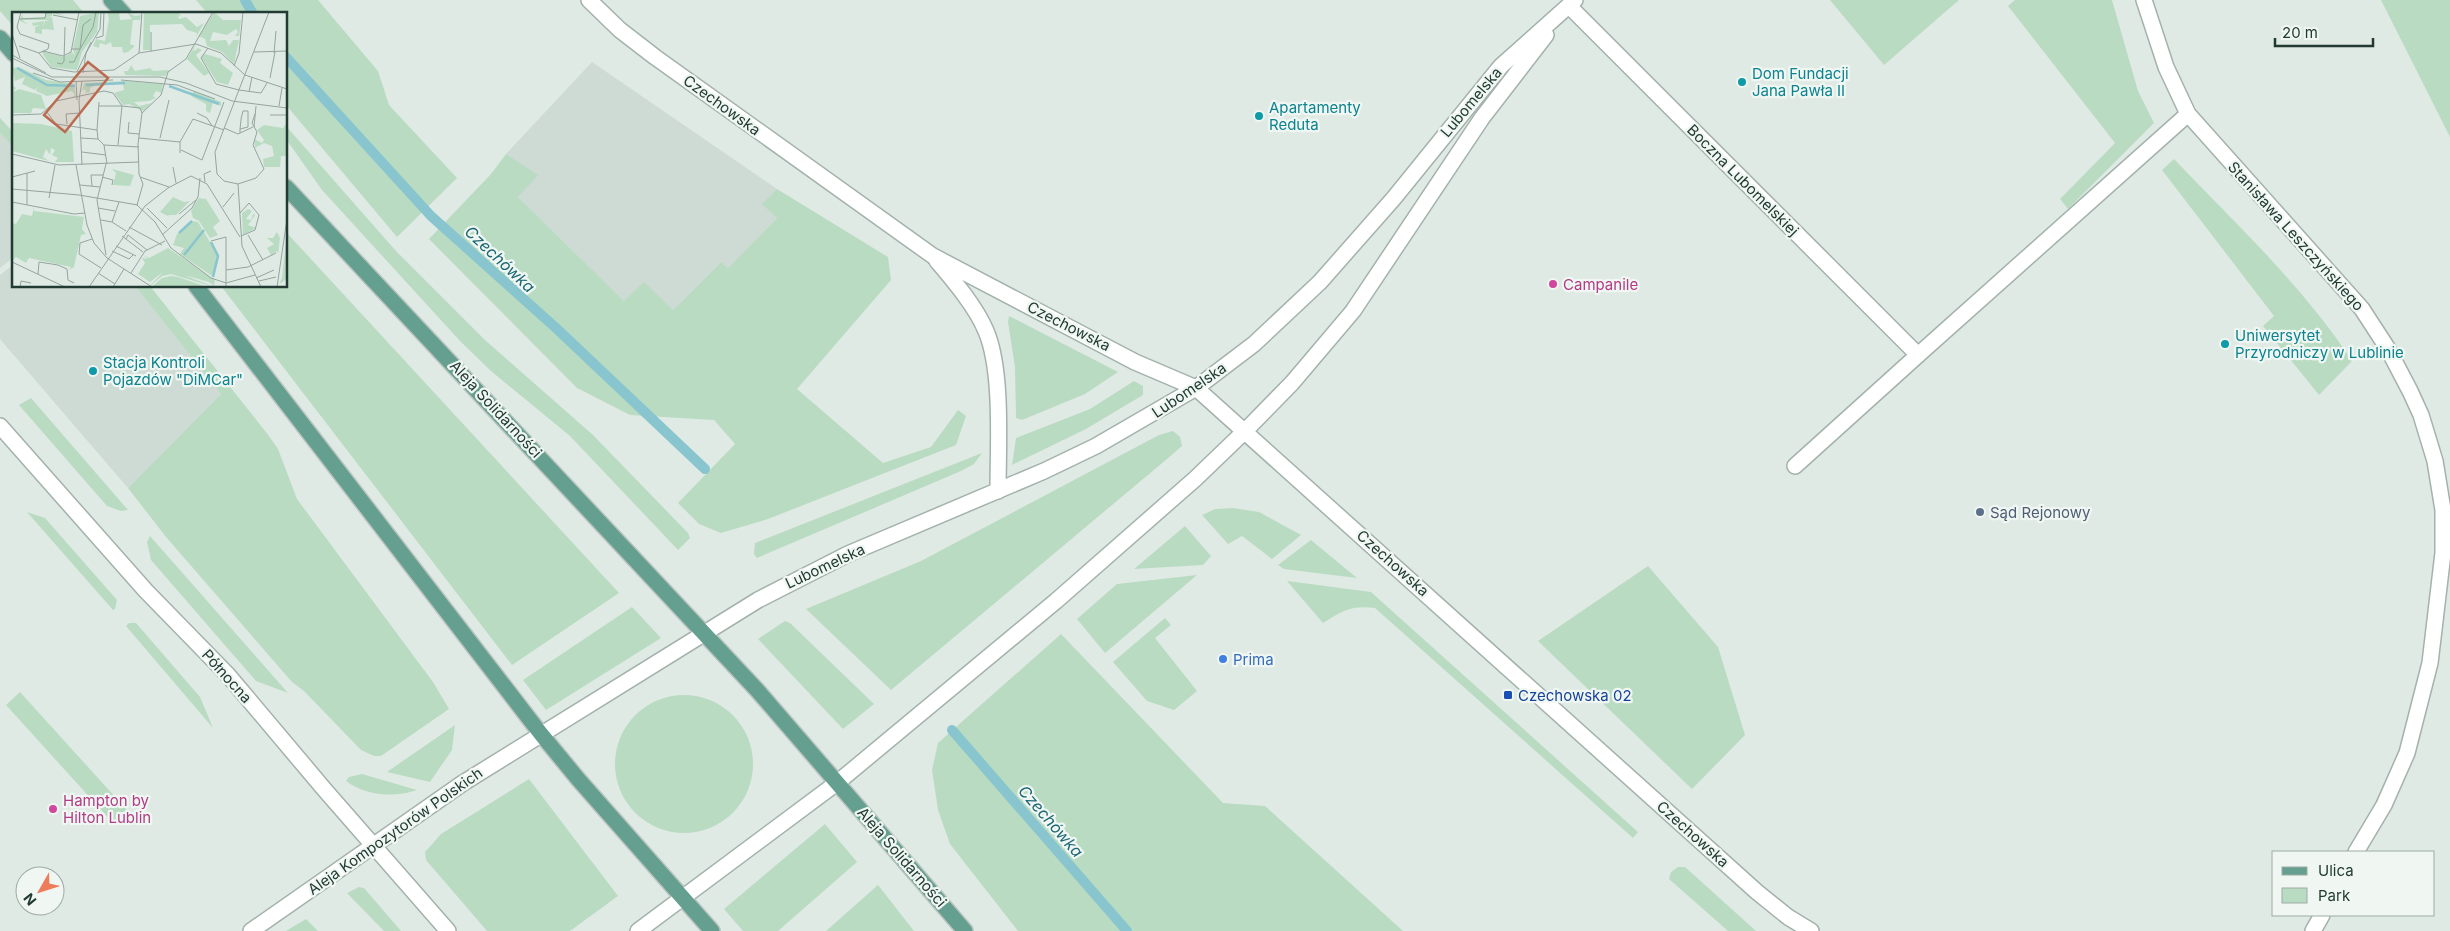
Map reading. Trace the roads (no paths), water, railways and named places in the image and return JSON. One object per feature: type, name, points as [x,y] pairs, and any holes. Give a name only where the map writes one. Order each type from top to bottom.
[{"type":"main road","points":[[111,0],[122,12]]},
{"type":"main road","points":[[0,38],[12,52]]},
{"type":"main road","name":"Aleja Solidarności","points":[[288,189],[705,633],[838,782],[965,931]]},
{"type":"main road","points":[[198,288],[578,779],[712,931]]},
{"type":"street","name":"Czechowska","points":[[589,0],[620,30],[641,46],[933,256],[1135,362],[1196,388],[1246,430],[1757,892],[1811,931]]},
{"type":"street","name":"Stanisława Leszczyńskiego","points":[[2144,0],[2166,67],[2188,114],[2362,309],[2388,349],[2421,415],[2435,462],[2443,510],[2443,553],[2430,663],[2407,753],[2384,805],[2357,851]]},
{"type":"street","name":"Boczna Lubomelskiej","points":[[1572,3],[1918,355]]},
{"type":"street","name":"Lubomelska","points":[[542,734],[705,633],[800,577],[1096,446],[1196,388],[1254,344],[1320,282],[1394,198],[1500,66],[1572,3]]},
{"type":"street","name":"Lubomelska","points":[[684,899],[838,782],[1056,601],[1195,479],[1246,430],[1298,376],[1353,311],[1482,118],[1572,3]]},
{"type":"street","points":[[1795,466],[2188,114]]},
{"type":"street","name":"Czechowska","points":[[933,256],[958,287],[986,330],[994,372],[999,435],[998,491]]},
{"type":"street","name":"Północna","points":[[0,426],[146,591],[228,674],[373,846],[448,931]]},
{"type":"street","name":"Aleja Kompozytorów Polskich","points":[[251,931],[463,783],[542,734]]},
{"type":"street","points":[[638,931],[684,899]]},
{"type":"street","points":[[2313,931],[2321,916]]},
{"type":"waterway","name":"Czechówka","points":[[245,0],[252,12]]},
{"type":"waterway","name":"Czechówka","points":[[288,59],[431,216],[556,328],[705,469]]},
{"type":"waterway","name":"Czechówka","points":[[952,730],[1127,931]]},
{"type":"place","name":"Dom Fundacji Jana Pawła II","points":[[1742,82]]},
{"type":"place","name":"Apartamenty Reduta","points":[[1259,116]]},
{"type":"place","name":"Campanile","points":[[1553,284]]},
{"type":"place","name":"Uniwersytet Przyrodniczy w Lublinie","points":[[2225,344]]},
{"type":"place","name":"Stacja Kontroli Pojazdów \"DiMCar\"","points":[[93,371]]},
{"type":"place","name":"Sąd Rejonowy","points":[[1980,512]]},
{"type":"place","name":"Prima","points":[[1223,659]]},
{"type":"place","name":"Czechowska 02","points":[[1508,695]]},
{"type":"place","name":"Hampton by Hilton Lublin","points":[[53,809]]}]
